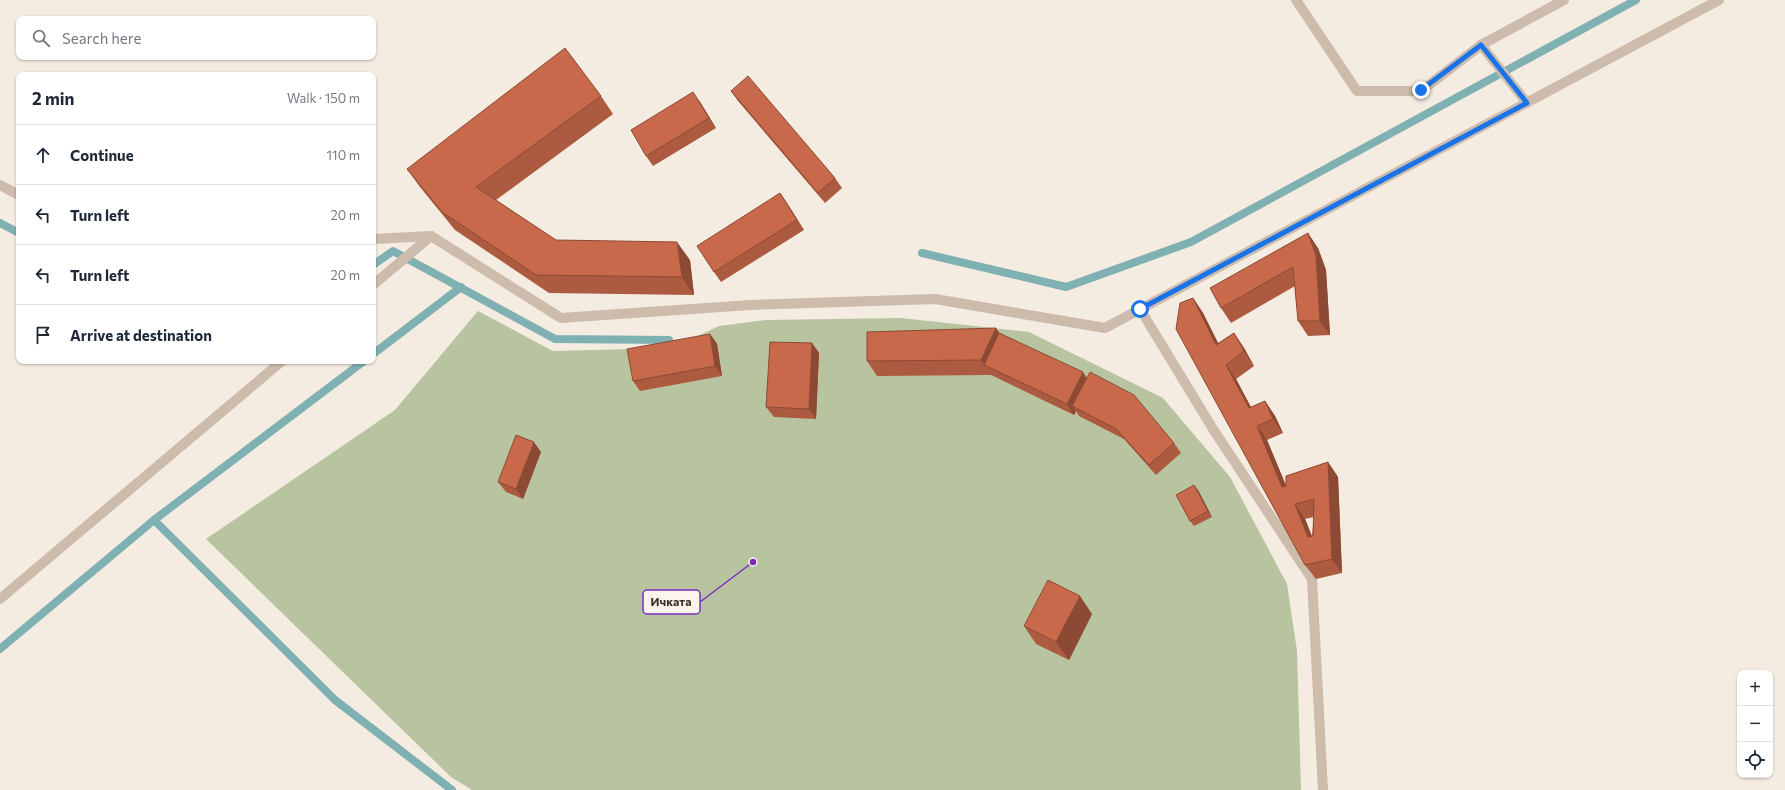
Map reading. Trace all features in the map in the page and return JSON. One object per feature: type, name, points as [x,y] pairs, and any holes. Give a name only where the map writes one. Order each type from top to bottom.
[{"type":"street","points":[[1296,0],[1357,91],[1421,90],[1481,45],[1564,0]]},
{"type":"street","points":[[376,239],[431,236],[561,318],[750,305],[935,299],[1105,328],[1719,0]]},
{"type":"street","points":[[1481,45],[1527,103]]},
{"type":"street","points":[[0,185],[16,193]]},
{"type":"street","points":[[376,282],[431,236]]},
{"type":"street","points":[[1140,309],[1212,429],[1312,579],[1323,790]]},
{"type":"street","points":[[0,599],[278,364]]},
{"type":"green space","points":[[478,311],[553,351],[672,348],[719,326],[766,320],[901,318],[1029,332],[1163,398],[1230,477],[1287,584],[1297,651],[1301,790],[472,790],[451,777],[206,539],[395,410]]},
{"type":"building","points":[[565,48],[601,96],[476,187],[556,240],[677,242],[682,277],[536,275],[442,212],[407,169]]},
{"type":"building","points":[[748,76],[835,178],[818,193],[731,91]]},
{"type":"building","points":[[693,92],[709,118],[646,156],[631,130]]},
{"type":"building","points":[[780,193],[797,220],[714,272],[697,246]]},
{"type":"building","points":[[1308,233],[1316,255],[1320,321],[1298,321],[1293,267],[1221,308],[1210,288]]},
{"type":"building","points":[[1193,298],[1216,345],[1234,333],[1244,351],[1226,365],[1249,408],[1265,401],[1273,419],[1257,426],[1282,487],[1286,486],[1286,476],[1328,462],[1332,559],[1305,565],[1176,329],[1180,303]],"holes":[[[1314,499],[1313,536],[1308,537],[1295,504]]]},
{"type":"building","points":[[996,328],[981,360],[867,361],[867,332]]},
{"type":"building","points":[[999,333],[1083,372],[1067,404],[984,365]]},
{"type":"building","points":[[710,334],[715,366],[633,381],[627,349]]},
{"type":"building","points":[[770,342],[812,343],[809,409],[766,407]]},
{"type":"building","points":[[1090,372],[1134,395],[1174,443],[1149,465],[1116,429],[1072,406]]},
{"type":"building","points":[[516,435],[534,442],[516,489],[498,482]]},
{"type":"building","points":[[1194,485],[1208,511],[1190,521],[1176,495]]},
{"type":"building","points":[[1048,580],[1080,596],[1056,642],[1024,626]]},
{"type":"waterway","points":[[922,253],[1066,287],[1191,242],[1636,0]]},
{"type":"waterway","points":[[0,223],[16,231]]},
{"type":"waterway","points":[[376,263],[393,251],[555,339],[669,340]]},
{"type":"waterway","points":[[376,352],[461,287]]},
{"type":"waterway","points":[[0,649],[154,520],[360,364]]},
{"type":"waterway","points":[[154,520],[335,700],[452,790]]},
{"type":"place","name":"Ичката","points":[[753,562]]},
{"type":"route","points":[[1140,309],[1527,103],[1481,45],[1421,90]]}]
